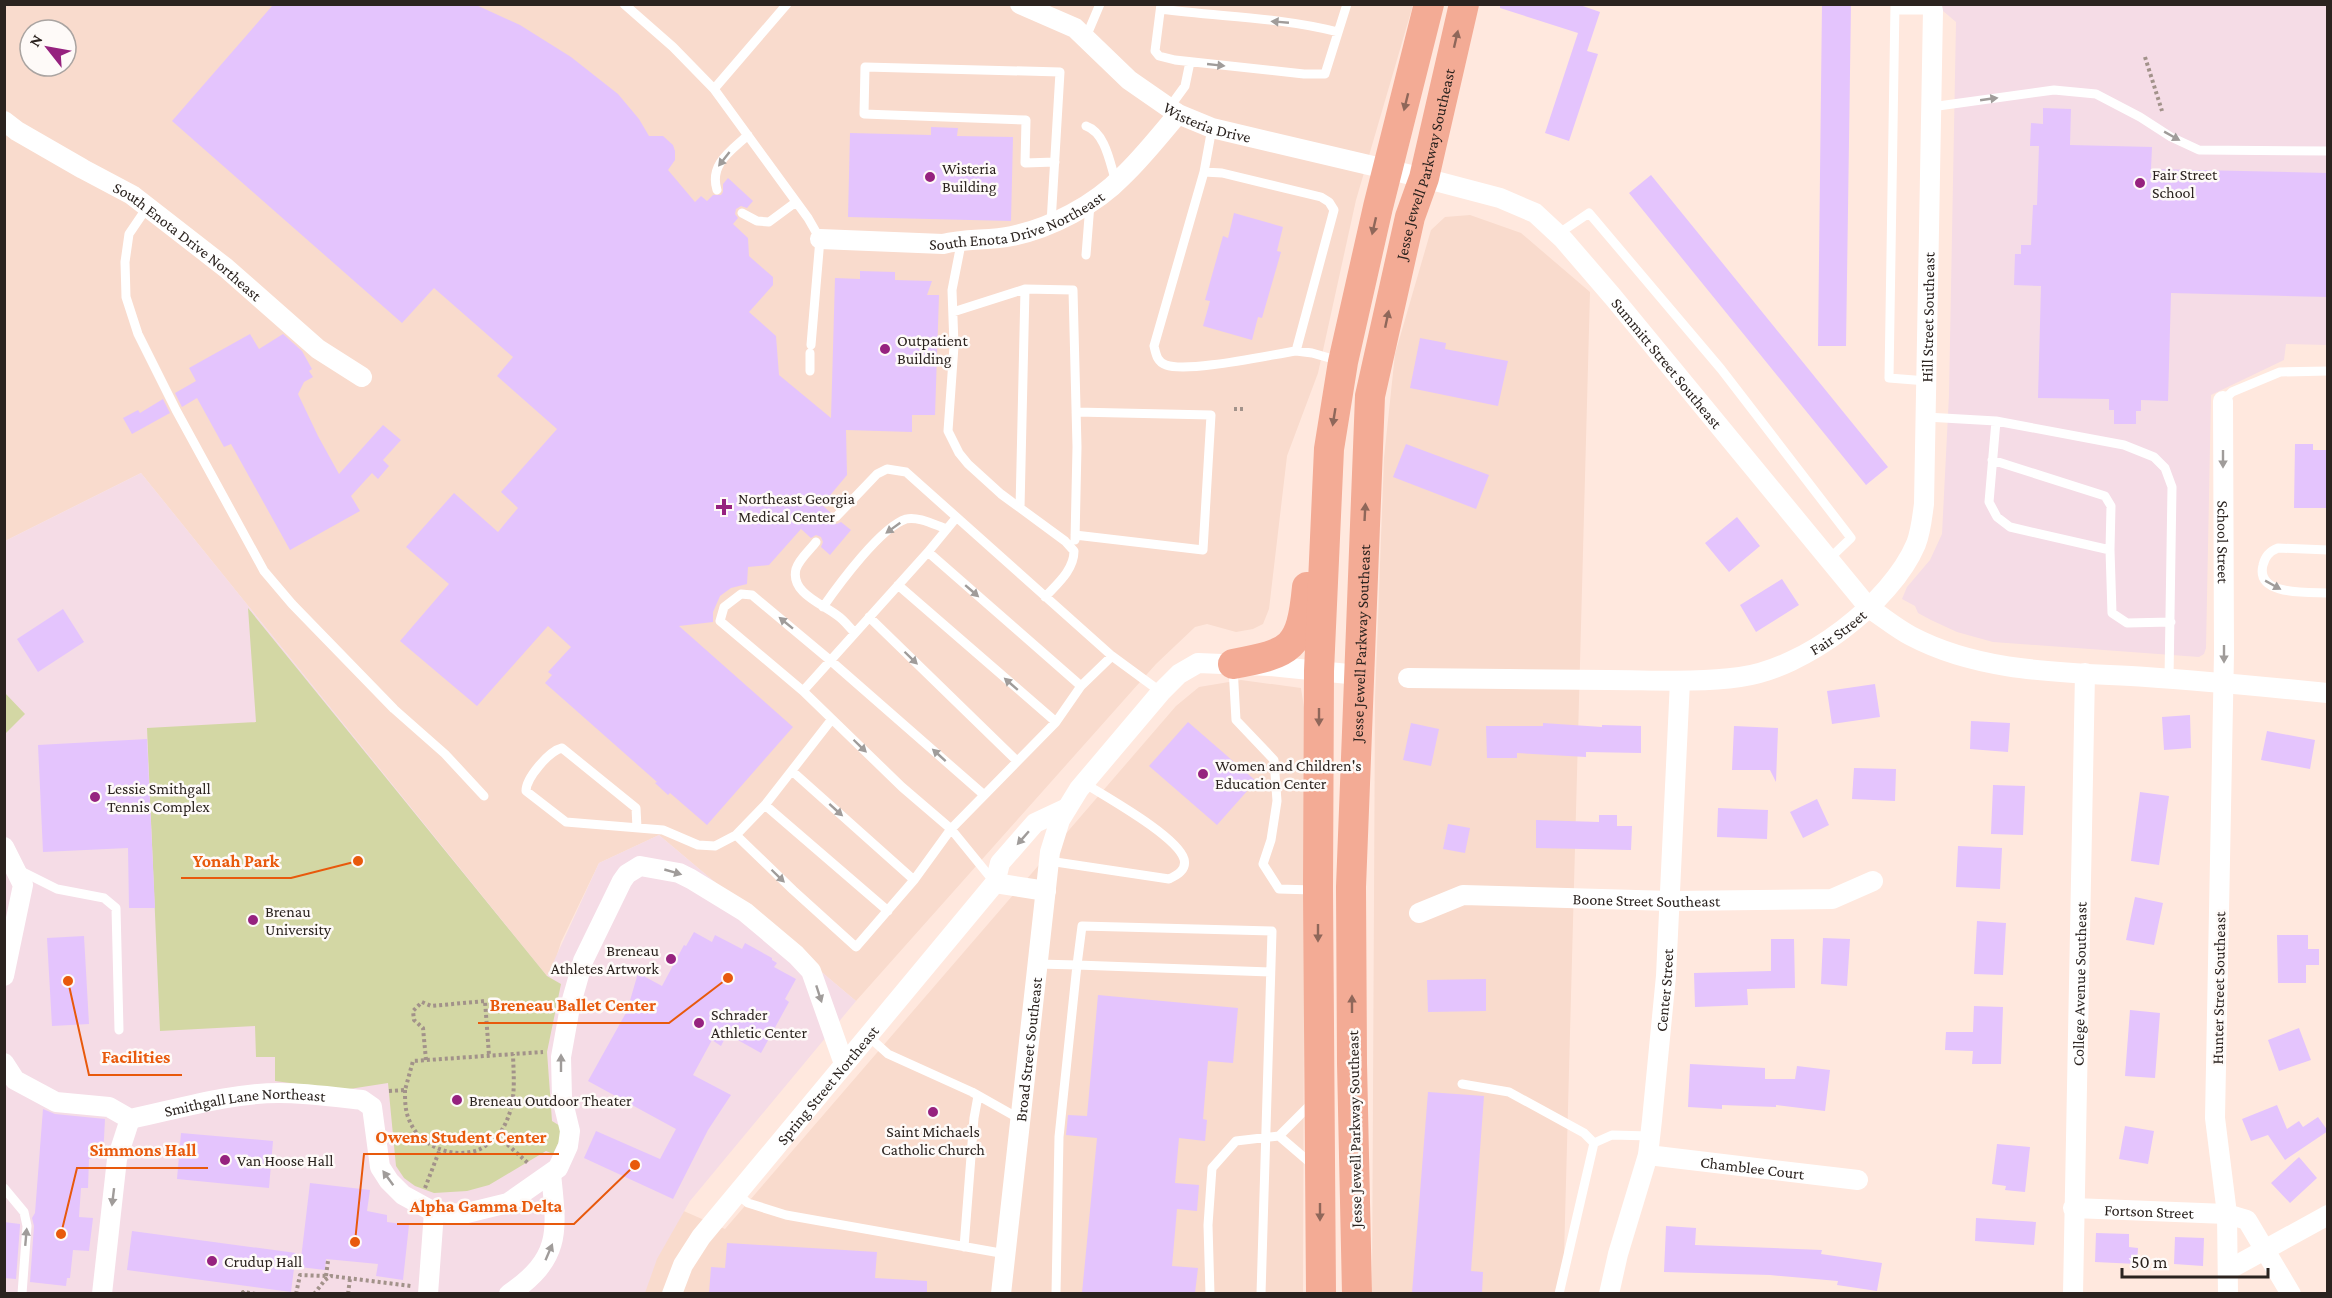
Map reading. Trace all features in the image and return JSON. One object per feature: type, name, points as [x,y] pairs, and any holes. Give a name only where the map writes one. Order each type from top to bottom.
[{"type":"main road","name":"Jesse Jewell Parkway Southeast","points":[[1321,1293],[1319,671],[1329,448],[1343,362],[1378,207],[1430,4]]},
{"type":"main road","name":"Jesse Jewell Parkway Southeast","points":[[1357,1293],[1351,887],[1370,396],[1410,217],[1424,178],[1464,4]]},
{"type":"main road","points":[[1233,664],[1270,657],[1285,651],[1298,637],[1305,614],[1313,516],[1329,448]]},
{"type":"street","name":"Wisteria Drive","points":[[1020,4],[1074,28],[1130,80],[1173,111],[1212,128],[1424,178]]},
{"type":"street","name":"Hill Street Southeast","points":[[1869,608],[1901,569],[1916,545],[1924,504],[1933,7]]},
{"type":"street","name":"South Enota Drive Northeast","points":[[820,240],[944,243],[962,239],[1011,236],[1052,223],[1090,202],[1116,182],[1173,111]]},
{"type":"street","name":"South Enota Drive Northeast","points":[[4,120],[17,131],[148,206],[226,268],[318,350],[362,377]]},
{"type":"street","name":"Summitt Street Southeast","points":[[1424,178],[1500,198],[1535,213],[1558,234],[1613,297],[1869,608]]},
{"type":"street","name":"School Street","points":[[2223,401],[2223,682]]},
{"type":"street","name":"Fair Street","points":[[1408,678],[1680,681],[1742,677],[1789,664],[1825,644],[1869,608],[1911,636],[1954,654],[1990,663],[2042,672],[2223,682],[2328,693]]},
{"type":"street","name":"Spring Street Northeast","points":[[672,1293],[683,1265],[701,1237],[995,883],[1000,863],[1035,824],[1067,808],[1084,783],[1179,674],[1198,663],[1358,675]]},
{"type":"street","name":"College Avenue Southeast","points":[[2073,1293],[2085,673]]},
{"type":"street","name":"Center Street","points":[[1609,1293],[1649,1145],[1666,976],[1680,681]]},
{"type":"street","name":"Hunter Street Southeast","points":[[2223,682],[2215,1118],[2227,1214],[2228,1293]]},
{"type":"street","name":"Broad Street Southeast","points":[[1001,1293],[1049,861],[1055,833],[1067,808]]},
{"type":"street","points":[[4,847],[23,885],[4,976]]},
{"type":"street","points":[[422,1290],[427,1208],[463,1214],[508,1203],[551,1174],[562,1162],[570,1131],[562,1098],[561,1057],[570,1007],[583,962],[621,881],[640,866],[679,873],[745,912],[795,955],[811,971],[844,1064]]},
{"type":"street","name":"Boone Street Southeast","points":[[1419,913],[1463,895],[1670,901],[1832,899],[1873,881]]},
{"type":"street","points":[[995,883],[1046,891]]},
{"type":"street","points":[[4,1062],[15,1080],[56,1102],[109,1107],[130,1119],[117,1159],[102,1293]]},
{"type":"street","name":"Smithgall Lane Northeast","points":[[130,1119],[219,1101],[279,1093],[362,1101],[372,1107],[380,1167],[389,1181],[403,1195],[427,1208]]},
{"type":"street","name":"Chamblee Court","points":[[1649,1145],[1858,1180]]},
{"type":"street","points":[[509,1293],[523,1285],[543,1266],[552,1245],[556,1221],[551,1174]]},
{"type":"street","name":"Fortson Street","points":[[2073,1208],[2227,1214]]},
{"type":"street","points":[[2227,1214],[2247,1220],[2291,1293]]},
{"type":"street","points":[[2228,1270],[2328,1215]]},
{"type":"lane","points":[[624,4],[673,47],[714,89],[796,202],[820,240],[810,371]]},
{"type":"lane","points":[[714,89],[787,4]]},
{"type":"lane","points":[[1085,40],[1100,4]]},
{"type":"lane","points":[[1338,32],[1309,25],[1161,7],[1155,51],[1159,56],[1190,62],[1304,74],[1325,74],[1347,4]]},
{"type":"lane","points":[[1927,381],[1889,378],[1895,7],[1933,7]]},
{"type":"lane","points":[[1173,111],[1185,86],[1190,62]]},
{"type":"lane","points":[[1052,223],[1060,72],[865,67],[864,114],[1026,120],[1025,163],[1055,162]]},
{"type":"lane","points":[[1931,107],[2054,90],[2096,94],[2140,117],[2171,137],[2199,150],[2328,151]]},
{"type":"lane","points":[[1086,126],[1094,129],[1104,144],[1116,182]]},
{"type":"lane","points":[[1212,128],[1204,172],[1154,346],[1156,357],[1165,364],[1188,368],[1296,351],[1312,352],[1343,362]]},
{"type":"lane","points":[[717,190],[714,181],[715,171],[725,156],[748,135]]},
{"type":"lane","points":[[1204,172],[1222,173],[1321,197],[1329,202],[1334,210],[1296,351]]},
{"type":"lane","points":[[742,213],[757,221],[769,222],[796,202]]},
{"type":"lane","points":[[1086,255],[1090,202]]},
{"type":"lane","points":[[148,206],[129,234],[125,262],[126,297],[138,334],[176,410],[264,571],[292,604],[394,709],[445,754],[484,796]]},
{"type":"lane","points":[[1558,234],[1589,213],[1721,369],[1851,538],[1828,559]]},
{"type":"lane","points":[[962,239],[952,290],[954,345],[948,431],[959,453],[968,464],[1074,550]]},
{"type":"lane","points":[[953,312],[1025,289],[1073,290],[1076,412],[1074,560],[1045,597]]},
{"type":"lane","points":[[1020,508],[1025,289]]},
{"type":"lane","points":[[2223,401],[2232,392],[2280,372],[2328,371]]},
{"type":"lane","points":[[1075,535],[1203,550],[1211,415],[1076,412]]},
{"type":"lane","points":[[1926,417],[1996,421],[2124,445],[2154,457],[2165,468],[2172,487],[2169,679]]},
{"type":"lane","points":[[1996,421],[1989,502],[1997,517],[2010,527],[2110,550]]},
{"type":"lane","points":[[1992,460],[2105,496],[2110,506],[2112,613],[2127,623],[2171,622]]},
{"type":"lane","points":[[836,517],[877,474],[887,469],[906,472],[1113,656],[1161,692]]},
{"type":"lane","points":[[803,691],[956,518]]},
{"type":"lane","points":[[823,607],[851,571],[891,527],[908,519],[927,521],[947,529]]},
{"type":"lane","points":[[816,542],[796,570],[797,584],[803,592],[838,616],[855,633]]},
{"type":"lane","points":[[2328,550],[2278,548],[2264,558],[2261,570],[2263,579],[2270,586],[2282,590],[2328,593]]},
{"type":"lane","points":[[928,552],[1081,686]]},
{"type":"lane","points":[[898,585],[1056,722]]},
{"type":"lane","points":[[983,794],[831,661],[752,596],[741,594],[724,607],[720,621],[803,691],[902,787],[951,829],[995,883]]},
{"type":"lane","points":[[869,617],[1017,761]]},
{"type":"lane","points":[[736,835],[856,946],[914,880],[951,829],[1056,722],[1081,686],[1113,656]]},
{"type":"lane","points":[[1233,664],[1236,720],[1274,760],[1277,801],[1271,840],[1263,864],[1279,889],[1318,890]]},
{"type":"lane","points":[[637,828],[636,808],[561,748],[553,750],[526,784],[526,791],[566,822],[637,828],[663,830],[698,844],[715,846],[736,835],[765,805],[832,719]]},
{"type":"lane","points":[[792,771],[914,880]]},
{"type":"lane","points":[[1049,861],[1169,879],[1178,875],[1183,868],[1184,860],[1179,851],[1161,832],[1084,783]]},
{"type":"lane","points":[[765,805],[888,911]]},
{"type":"lane","points":[[15,868],[57,888],[104,898],[116,908],[119,1030]]},
{"type":"lane","points":[[1056,1293],[1059,1137],[1082,926],[1272,931],[1261,1293]]},
{"type":"lane","points":[[1038,964],[1270,972]]},
{"type":"lane","points":[[868,1036],[888,1054],[978,1096],[1020,1119]]},
{"type":"lane","points":[[1462,1084],[1509,1092],[1584,1133],[1594,1143]]},
{"type":"lane","points":[[964,1247],[974,1118],[978,1096]]},
{"type":"lane","points":[[1210,1293],[1208,1225],[1212,1168],[1236,1141],[1279,1136],[1319,1096]]},
{"type":"lane","points":[[1594,1143],[1612,1135],[1649,1145]]},
{"type":"lane","points":[[1279,1136],[1320,1170]]},
{"type":"lane","points":[[1559,1293],[1594,1143]]},
{"type":"lane","points":[[4,1188],[24,1212],[27,1226],[22,1293]]},
{"type":"lane","points":[[736,1194],[748,1203],[786,1215],[1006,1254]]},
{"type":"path","points":[[2145,57],[2162,111]]},
{"type":"path","points":[[1234,409],[1245,409]]},
{"type":"path","points":[[426,1060],[423,1028],[414,1020],[413,1011],[422,1002],[431,1006],[485,1001],[489,1055]]},
{"type":"path","points":[[513,1054],[512,1112],[498,1136],[480,1150],[462,1154],[429,1145],[410,1123],[405,1105],[405,1090],[413,1061],[489,1055],[547,1052]]},
{"type":"path","points":[[389,1091],[405,1090]]},
{"type":"path","points":[[498,1136],[528,1163]]},
{"type":"path","points":[[427,1208],[441,1149]]},
{"type":"path","points":[[314,1293],[326,1278],[328,1261]]},
{"type":"path","points":[[296,1293],[300,1275],[326,1278],[331,1276],[422,1290]]},
{"type":"path","points":[[348,1293],[350,1279]]},
{"type":"path","points":[[244,1293],[256,1293]]},
{"type":"shaded area","name":"Northeast Georgia Medical Center","points":[[4,5],[1413,5],[1356,200],[1318,373],[1287,456],[1269,609],[1263,624],[1253,629],[1236,632],[1207,624],[1195,627],[1156,664],[856,1001],[659,835],[599,863],[547,976],[141,473],[5,541]]},
{"type":"shaded area","name":"Fair Street School","points":[[1936,5],[2327,5],[2327,345],[2286,344],[2284,360],[2211,395],[2206,648],[2204,654],[2199,657],[1993,642],[1957,632],[1931,620],[1918,613],[1915,606],[1902,599],[1907,587],[1930,560],[1942,534],[1949,395],[1956,22]]},
{"type":"shaded area","points":[[1470,215],[1521,233],[1590,292],[1563,1293],[1372,1294],[1375,699],[1384,458],[1395,354],[1431,230],[1445,217]]},
{"type":"shaded area","name":"Brenau University","points":[[141,473],[547,976],[599,863],[659,835],[856,1001],[690,1201],[657,1259],[645,1293],[5,1294],[5,541]]},
{"type":"shaded area","points":[[1241,680],[1301,688],[1305,714],[1303,1293],[5,1294],[546,1151],[725,1229],[1176,706],[1199,687]]},
{"type":"green space","points":[[248,608],[547,976],[561,984],[547,1052],[552,1121],[565,1129],[553,1154],[546,1151],[489,1185],[467,1191],[434,1193],[415,1186],[404,1178],[396,1166],[388,1083],[343,1090],[275,1081],[275,1057],[256,1057],[255,1026],[160,1031],[147,728],[256,722]]},
{"type":"green space","points":[[5,693],[25,714],[5,734]]},
{"type":"building","name":"Northeast Georgia Medical Center","points":[[474,4],[520,25],[571,57],[618,94],[639,119],[649,136],[663,136],[673,145],[675,160],[668,170],[695,202],[701,196],[707,201],[713,195],[721,195],[723,184],[728,178],[753,201],[747,208],[741,206],[736,209],[735,214],[738,218],[733,224],[748,238],[749,256],[773,277],[773,285],[749,312],[776,336],[779,375],[831,418],[835,278],[860,279],[860,271],[895,272],[895,280],[932,281],[927,295],[939,295],[935,415],[912,415],[912,432],[846,430],[847,475],[822,505],[831,513],[829,518],[832,522],[837,524],[841,522],[851,530],[830,555],[821,547],[823,542],[821,537],[816,535],[811,538],[801,529],[769,565],[748,567],[747,584],[731,588],[720,596],[713,612],[713,622],[679,626],[793,727],[707,825],[670,793],[668,795],[655,783],[657,782],[545,683],[552,675],[548,672],[571,647],[548,626],[477,706],[400,641],[449,584],[406,547],[454,493],[498,532],[518,508],[501,492],[557,429],[497,376],[513,357],[434,288],[402,323],[172,121],[272,6]]},
{"type":"building","points":[[1500,4],[1577,4],[1600,12],[1587,51],[1598,54],[1569,141],[1545,133],[1578,33],[1500,8]]},
{"type":"building","points":[[1822,4],[1851,4],[1846,346],[1818,346]]},
{"type":"building","points":[[2043,108],[2071,109],[2070,145],[2152,147],[2151,169],[2328,173],[2328,297],[2171,293],[2168,401],[2141,400],[2141,411],[2136,411],[2136,424],[2114,424],[2114,410],[2109,410],[2109,399],[2038,398],[2041,286],[2014,285],[2015,254],[2021,254],[2021,245],[2031,245],[2033,205],[2037,205],[2039,146],[2030,146],[2031,123],[2043,124]]},
{"type":"building","name":"Wisteria Building","points":[[931,127],[958,128],[957,136],[1013,137],[1011,221],[848,217],[850,133],[931,135]]},
{"type":"building","points":[[1651,175],[1888,467],[1866,485],[1629,193]]},
{"type":"building","points":[[1234,213],[1283,227],[1277,251],[1281,252],[1262,318],[1258,317],[1252,340],[1203,326],[1210,301],[1205,300],[1223,236],[1228,238]]},
{"type":"building","points":[[250,334],[259,349],[283,334],[302,351],[312,369],[309,371],[313,377],[304,382],[298,394],[339,474],[383,425],[401,440],[383,460],[389,466],[378,479],[372,473],[351,496],[360,511],[290,550],[231,444],[224,447],[197,398],[182,407],[175,393],[196,381],[189,368]]},
{"type":"building","points":[[1420,338],[1446,343],[1445,349],[1508,361],[1498,406],[1410,388]]},
{"type":"building","points":[[163,399],[170,413],[132,434],[123,418],[138,410],[140,413]]},
{"type":"building","points":[[1406,444],[1489,475],[1476,509],[1393,477]]},
{"type":"building","points":[[2295,444],[2313,444],[2313,450],[2328,450],[2328,508],[2294,508]]},
{"type":"building","points":[[1737,517],[1760,546],[1729,572],[1705,543]]},
{"type":"building","points":[[1782,579],[1799,605],[1756,632],[1740,605]]},
{"type":"building","points":[[63,609],[84,642],[38,672],[17,639]]},
{"type":"building","points":[[1875,684],[1880,717],[1832,724],[1827,691]]},
{"type":"building","points":[[2190,715],[2191,748],[2164,750],[2162,717]]},
{"type":"building","points":[[1971,721],[2010,723],[2008,752],[1970,749]]},
{"type":"building","name":"Women and Children's Education Center","points":[[1188,722],[1256,781],[1217,825],[1149,766]]},
{"type":"building","points":[[1411,723],[1439,729],[1431,766],[1403,760]]},
{"type":"building","points":[[1543,723],[1602,727],[1602,725],[1641,726],[1641,753],[1586,752],[1586,757],[1517,753],[1517,758],[1487,758],[1486,726],[1543,726]]},
{"type":"building","points":[[1734,726],[1778,728],[1776,782],[1770,770],[1732,770]]},
{"type":"building","points":[[2267,731],[2315,740],[2310,769],[2261,760]]},
{"type":"building","name":"Lessie Smithgall Tennis Complex","points":[[147,739],[155,908],[129,908],[128,848],[43,852],[38,745]]},
{"type":"building","points":[[1854,768],[1896,769],[1895,801],[1852,799]]},
{"type":"building","points":[[1993,785],[2025,786],[2023,835],[1991,834]]},
{"type":"building","points":[[2140,792],[2169,796],[2159,865],[2131,861]]},
{"type":"building","points":[[1817,799],[1829,825],[1803,838],[1790,812]]},
{"type":"building","points":[[1718,808],[1768,810],[1767,839],[1717,837]]},
{"type":"building","points":[[1599,815],[1617,815],[1617,826],[1632,826],[1631,850],[1536,848],[1536,820],[1599,822]]},
{"type":"building","points":[[1448,824],[1470,828],[1465,853],[1443,849]]},
{"type":"building","points":[[1958,846],[2002,848],[2000,889],[1956,887]]},
{"type":"building","points":[[2135,897],[2163,903],[2154,945],[2126,940]]},
{"type":"building","points":[[1977,921],[2006,923],[2003,975],[1974,974]]},
{"type":"building","name":"Schrader Athletic Center","points":[[694,932],[712,942],[715,935],[742,949],[745,943],[772,958],[777,963],[774,967],[796,979],[785,999],[789,1002],[761,1053],[727,1034],[721,1046],[712,1040],[693,1075],[731,1095],[708,1130],[673,1199],[584,1158],[596,1131],[660,1159],[676,1129],[588,1081],[627,1011],[638,973],[662,986],[684,945],[686,946]]},
{"type":"building","points":[[2277,935],[2308,935],[2308,949],[2319,949],[2319,965],[2306,965],[2306,983],[2278,983]]},
{"type":"building","points":[[84,936],[89,1024],[52,1026],[47,938]]},
{"type":"building","points":[[1823,938],[1850,939],[1847,986],[1821,984]]},
{"type":"building","points":[[1771,939],[1794,939],[1795,988],[1747,989],[1748,1005],[1695,1007],[1694,973],[1771,971]]},
{"type":"building","points":[[1486,979],[1486,1011],[1428,1012],[1427,980]]},
{"type":"building","points":[[1098,995],[1238,1008],[1233,1063],[1208,1061],[1203,1119],[1207,1120],[1205,1141],[1179,1138],[1175,1183],[1199,1185],[1197,1211],[1177,1209],[1172,1266],[1198,1268],[1195,1293],[1082,1293],[1097,1138],[1066,1135],[1068,1115],[1087,1116]]},
{"type":"building","points":[[1974,1006],[2003,1007],[2001,1064],[1972,1064],[1973,1051],[1945,1050],[1946,1032],[1973,1032]]},
{"type":"building","points":[[2130,1010],[2160,1013],[2155,1078],[2125,1076]]},
{"type":"building","points":[[2299,1028],[2311,1060],[2279,1071],[2268,1040]]},
{"type":"building","points":[[1690,1064],[1765,1068],[1765,1079],[1795,1079],[1797,1066],[1830,1070],[1825,1111],[1776,1105],[1776,1107],[1722,1105],[1722,1109],[1688,1107]]},
{"type":"building","points":[[1428,1092],[1484,1096],[1471,1271],[1483,1272],[1482,1293],[1412,1293]]},
{"type":"building","points":[[2277,1105],[2287,1129],[2299,1121],[2303,1127],[2318,1117],[2328,1131],[2285,1160],[2268,1135],[2251,1141],[2242,1119]]},
{"type":"building","points":[[43,1109],[55,1114],[105,1119],[103,1158],[89,1159],[88,1188],[81,1188],[79,1217],[93,1218],[89,1251],[73,1250],[70,1278],[67,1278],[66,1286],[30,1282],[34,1226],[32,1218],[35,1213]]},
{"type":"building","points":[[2125,1126],[2154,1131],[2148,1164],[2119,1159]]},
{"type":"building","name":"Van Hoose Hall","points":[[181,1133],[273,1141],[269,1188],[177,1179]]},
{"type":"building","points":[[1997,1144],[2030,1147],[2025,1192],[2005,1190],[2006,1186],[1992,1184]]},
{"type":"building","points":[[2299,1157],[2317,1178],[2290,1203],[2271,1183]]},
{"type":"building","points":[[310,1183],[370,1190],[367,1211],[387,1215],[387,1222],[409,1225],[403,1280],[376,1276],[378,1264],[326,1259],[325,1270],[300,1267]]},
{"type":"building","points":[[1976,1218],[2036,1222],[2034,1245],[1975,1241]]},
{"type":"building","points":[[4,1222],[20,1224],[16,1279],[4,1278]]},
{"type":"building","points":[[1666,1226],[1696,1228],[1695,1245],[1822,1250],[1821,1254],[1882,1263],[1877,1291],[1837,1285],[1838,1281],[1770,1275],[1664,1272]]},
{"type":"building","name":"Crudup Hall","points":[[132,1231],[296,1253],[291,1292],[127,1270]]},
{"type":"building","points":[[2096,1233],[2129,1234],[2129,1247],[2138,1248],[2137,1264],[2095,1262]]},
{"type":"building","points":[[2175,1237],[2204,1238],[2203,1266],[2174,1264]]},
{"type":"building","points":[[727,1243],[877,1252],[875,1278],[927,1281],[927,1293],[709,1293],[711,1267],[725,1268]]},
{"type":"place","name":"Wisteria Building","points":[[930,177]]},
{"type":"place","name":"Fair Street School","points":[[2140,183]]},
{"type":"place","name":"Outpatient Building","points":[[885,349]]},
{"type":"place","name":"Northeast Georgia Medical Center","points":[[724,507]]},
{"type":"place","name":"Women and Children's Education Center","points":[[1203,774]]},
{"type":"place","name":"Lessie Smithgall Tennis Complex","points":[[95,797]]},
{"type":"place","name":"Yonah Park","points":[[358,861]]},
{"type":"place","name":"Brenau University","points":[[253,920]]},
{"type":"place","name":"Breneau Athletes Artwork","points":[[671,959]]},
{"type":"place","name":"Breneau Ballet Center","points":[[728,978]]},
{"type":"place","name":"Facilities","points":[[68,981]]},
{"type":"place","name":"Schrader Athletic Center","points":[[699,1023]]},
{"type":"place","name":"Breneau Outdoor Theater","points":[[457,1100]]},
{"type":"place","name":"Saint Michaels Catholic Church","points":[[933,1112]]},
{"type":"place","name":"Van Hoose Hall","points":[[225,1160]]},
{"type":"place","name":"Alpha Gamma Delta","points":[[635,1165]]},
{"type":"place","name":"Simmons Hall","points":[[61,1234]]},
{"type":"place","name":"Owens Student Center","points":[[355,1242]]},
{"type":"place","name":"Crudup Hall","points":[[212,1261]]}]
